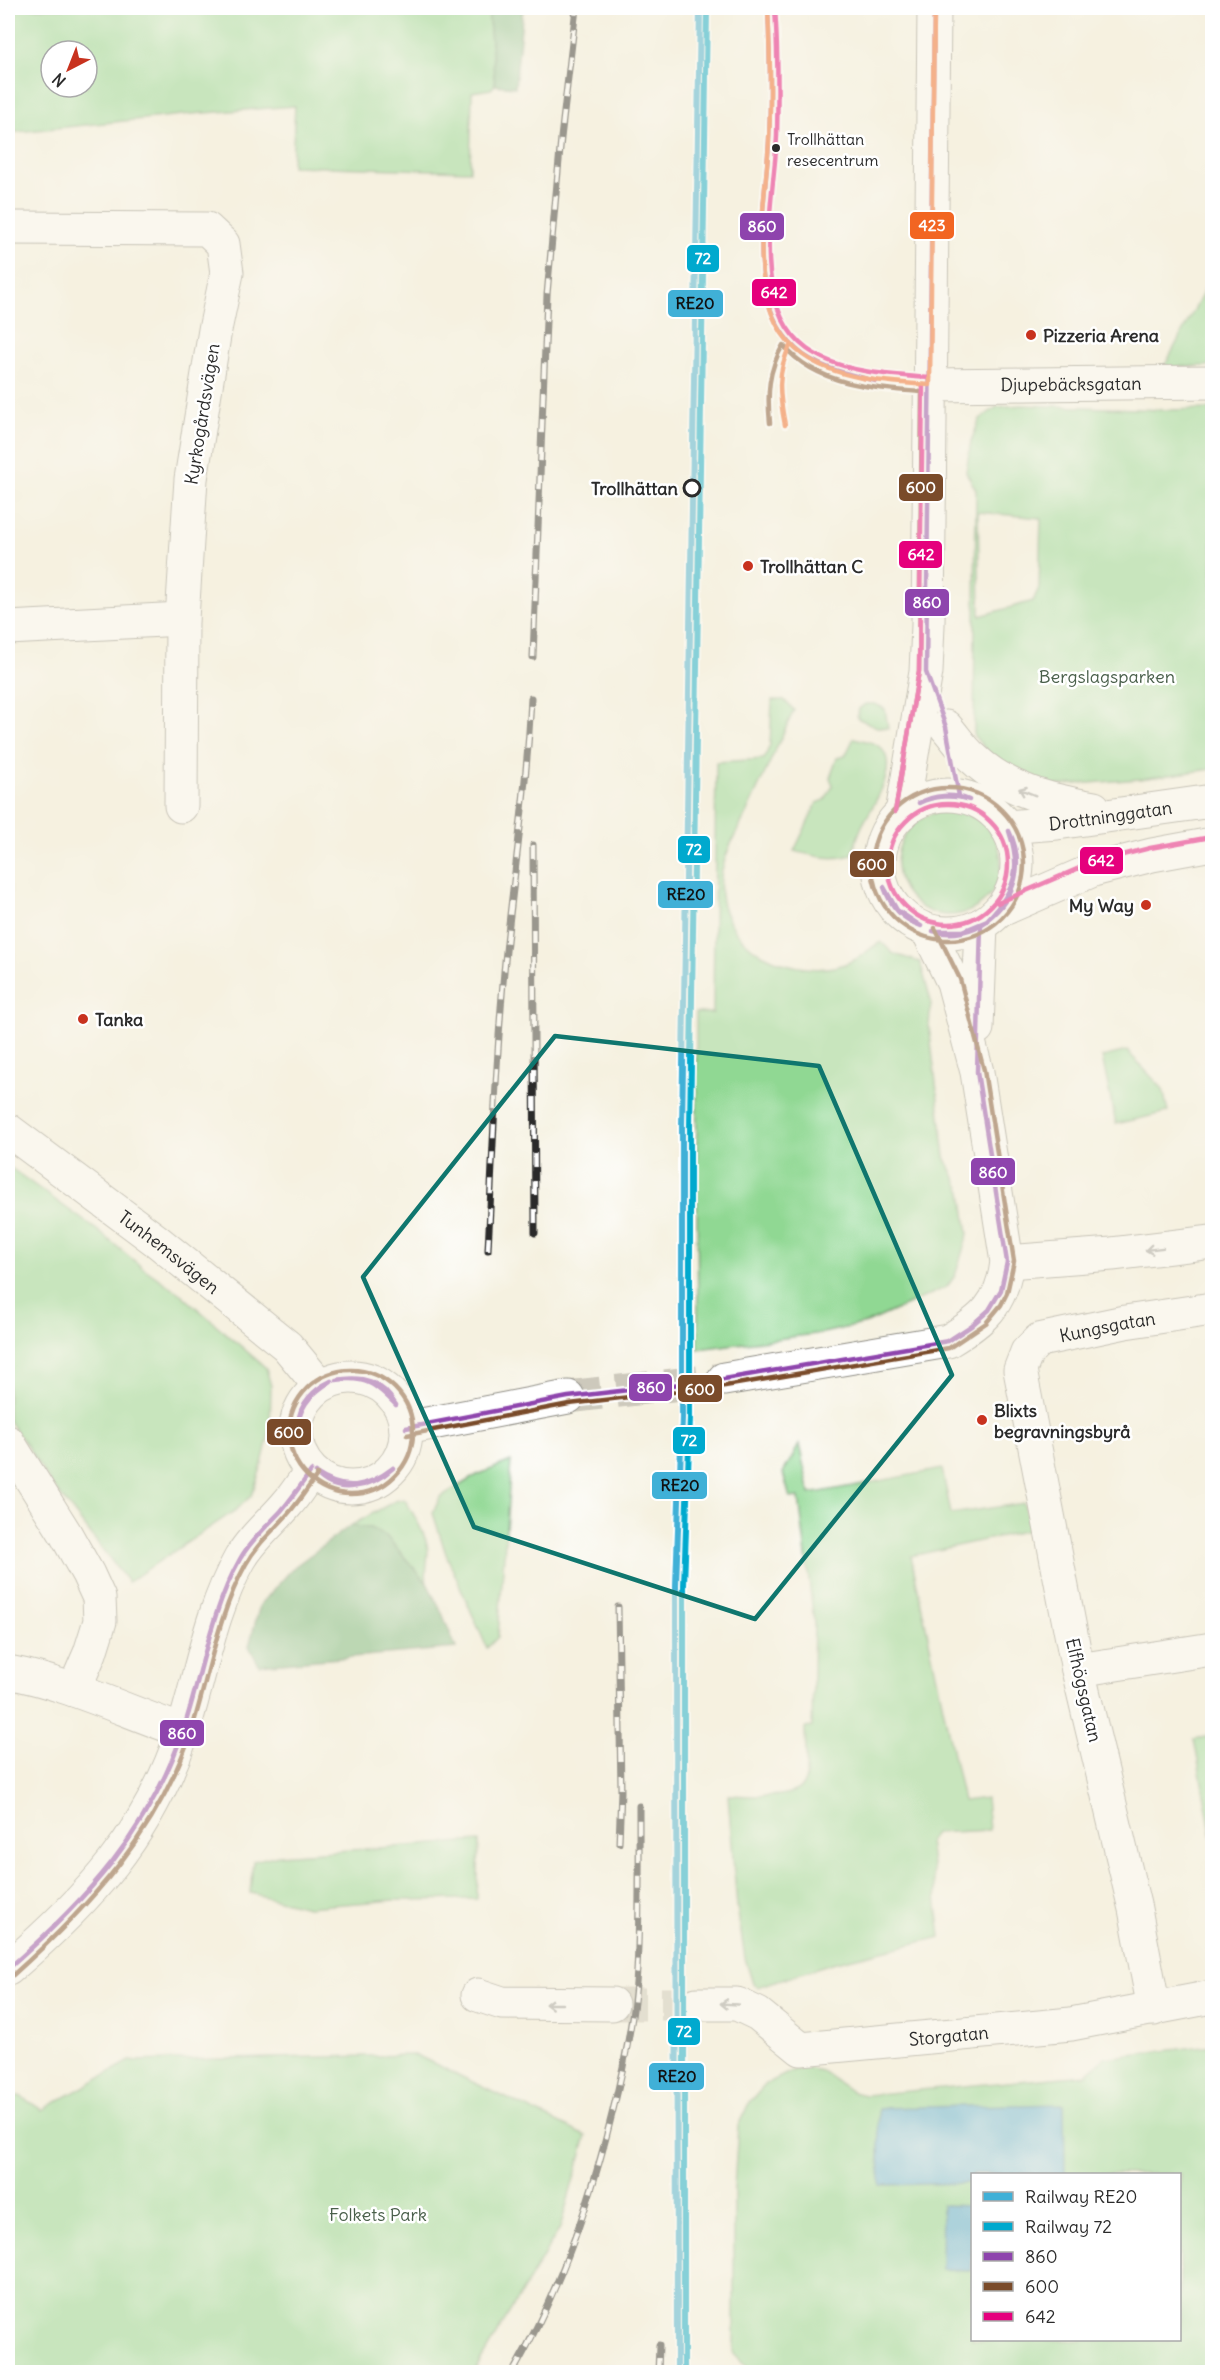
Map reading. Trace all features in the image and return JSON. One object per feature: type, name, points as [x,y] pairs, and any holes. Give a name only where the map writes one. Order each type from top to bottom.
[{"type":"street","points":[[902,813],[926,672],[934,8]]},
{"type":"street","name":"Kyrkogårdsvägen","points":[[8,228],[207,229],[224,244],[227,273],[215,330],[191,478],[182,619],[181,806]]},
{"type":"street","name":"Djupebäcksgatan","points":[[930,385],[1212,382]]},
{"type":"street","points":[[8,628],[182,619]]},
{"type":"street","points":[[926,672],[946,727],[959,796]]},
{"type":"street","points":[[946,727],[972,758],[1001,781],[1033,795],[1054,801],[1125,814]]},
{"type":"street","points":[[977,1072],[991,918],[1011,893],[1017,867],[1015,846],[999,818],[981,804],[959,796],[944,795],[929,798],[902,813],[891,826],[883,842],[879,858],[880,876],[885,892],[894,907],[904,917],[928,931],[960,933],[991,918],[1093,870],[1152,855],[1212,844]]},
{"type":"street","name":"Drottninggatan","points":[[1006,827],[1125,814],[1212,801]]},
{"type":"street","points":[[724,1379],[948,1341],[975,1325],[987,1312],[1005,1282],[1007,1262],[977,1072],[953,982],[928,931]]},
{"type":"street","name":"Tunhemsvägen","points":[[8,1130],[157,1242],[287,1346],[320,1386]]},
{"type":"street","points":[[1007,1262],[1112,1254],[1212,1242]]},
{"type":"street","name":"Kungsgatan","points":[[1020,1370],[1027,1352],[1039,1340],[1125,1322],[1212,1309]]},
{"type":"street","name":"Elfhögsgatan","points":[[1020,1370],[1078,1670],[1135,1909],[1154,2008]]},
{"type":"street","points":[[357,1377],[375,1383],[390,1394],[401,1410],[406,1428],[405,1445],[398,1461],[388,1473],[373,1482],[357,1487],[340,1487],[324,1481],[311,1471],[296,1443],[296,1426],[300,1411],[308,1397],[320,1386],[338,1379],[357,1377]]},
{"type":"street","points":[[406,1428],[568,1397]]},
{"type":"street","points":[[8,1442],[65,1533],[99,1598],[100,1621],[90,1653],[74,1690]]},
{"type":"street","points":[[8,1969],[50,1932],[96,1885],[129,1843],[166,1778],[183,1731],[221,1600],[241,1558],[287,1504],[311,1471]]},
{"type":"street","points":[[1078,1670],[1212,1649]]},
{"type":"street","points":[[8,1672],[74,1690],[183,1731]]},
{"type":"street","points":[[478,1995],[502,2003],[612,2004]]},
{"type":"street","name":"Storgatan","points":[[697,2004],[737,2004],[758,2014],[801,2049],[1071,2024],[1212,1997]]},
{"type":"highlighted area","points":[[555,1036],[819,1066],[952,1375],[755,1619],[474,1527],[363,1277]]},
{"type":"green space","points":[[8,8],[488,8],[495,85],[491,89],[472,92],[470,171],[292,166],[295,106],[8,133]]},
{"type":"green space","points":[[488,8],[523,8],[515,87],[495,85]]},
{"type":"green space","points":[[1212,276],[1209,306],[1212,312],[1212,362],[1208,366],[1164,367]]},
{"type":"green space","name":"Bergslagsparken","points":[[1022,405],[1165,410],[1212,409],[1212,769],[1140,779],[1051,786],[1008,775],[974,736],[976,490],[966,472],[971,441],[980,419],[997,407]],"holes":[[[978,512],[1041,518],[1039,588],[1033,601],[980,616]]]},
{"type":"green space","points":[[772,700],[784,700],[794,710],[724,861],[721,889],[725,912],[736,932],[752,948],[784,963],[808,968],[831,968],[858,958],[881,942],[894,954],[920,962],[931,1001],[929,1026],[945,1157],[962,1192],[968,1234],[955,1276],[947,1287],[867,1323],[823,1333],[698,1349],[696,1013],[713,1013],[716,762],[764,759],[770,745]]},
{"type":"green space","points":[[865,704],[875,704],[885,709],[888,728],[877,727],[857,718],[859,709]]},
{"type":"green space","points":[[854,738],[880,747],[886,755],[887,765],[883,786],[861,828],[852,855],[830,858],[794,851],[817,803],[825,800],[833,785],[830,778],[837,758],[845,756]]},
{"type":"green space","points":[[949,811],[969,815],[986,826],[997,843],[1001,863],[997,883],[986,900],[969,911],[949,915],[929,911],[912,900],[901,883],[897,863],[901,843],[912,826],[929,815]]},
{"type":"green space","points":[[1127,1051],[1163,1089],[1168,1112],[1116,1124],[1102,1057]]},
{"type":"green space","points":[[8,1166],[182,1295],[266,1368],[271,1386],[270,1430],[261,1468],[251,1496],[236,1510],[128,1582],[49,1481],[8,1420]]},
{"type":"green space","points":[[799,1445],[810,1494],[942,1469],[951,1514],[1024,1503],[1029,1530],[911,1556],[963,1801],[986,1798],[989,1830],[935,1833],[929,1841],[941,1937],[832,1963],[757,1987],[753,1984],[745,1958],[737,1907],[728,1795],[782,1795],[800,1788],[806,1777],[805,1728],[812,1727],[814,1622],[799,1497],[790,1498],[783,1473]]},
{"type":"green space","points":[[511,1461],[498,1637],[487,1648],[446,1554],[433,1513],[440,1497],[477,1475]]},
{"type":"green space","points":[[404,1499],[426,1541],[427,1583],[386,1536],[370,1528],[350,1526],[395,1501]]},
{"type":"green space","points":[[350,1526],[370,1528],[386,1536],[427,1583],[456,1648],[259,1665],[249,1646],[260,1605],[294,1567]]},
{"type":"green space","points":[[1212,1736],[1212,1837],[1194,1739]]},
{"type":"green space","points":[[479,1841],[477,1899],[394,1900],[307,1907],[250,1893],[253,1861],[278,1855]]},
{"type":"green space","points":[[1212,2045],[1212,2372],[752,2372],[734,2353],[734,2188],[738,2126],[749,2103],[766,2084],[800,2067],[822,2071],[852,2092],[865,2095],[1086,2075],[1105,2058]]},
{"type":"green space","name":"Folkets Park","points":[[416,2055],[586,2136],[560,2228],[474,2372],[8,2372],[8,2097],[20,2096],[42,2110],[130,2061]]},
{"type":"water","points":[[1064,2104],[1065,2173],[971,2173],[971,2183],[880,2185],[878,2108]]},
{"type":"water","points":[[942,2205],[971,2206],[971,2270],[941,2269]]},
{"type":"tunnel","points":[[568,1397],[724,1379]]},
{"type":"tunnel","points":[[612,2004],[697,2004]]},
{"type":"railway","points":[[533,657],[547,295],[561,138],[576,8]]},
{"type":"railway","points":[[488,1250],[503,988],[524,793],[531,698]]},
{"type":"railway","points":[[533,845],[535,1233]]},
{"type":"railway","points":[[618,1607],[621,1791],[619,1843]]},
{"type":"railway","points":[[513,2372],[545,2310],[572,2247],[594,2181],[621,2079],[636,1988],[639,1806]]},
{"type":"railway","points":[[658,2372],[659,2345]]},
{"type":"rail line","name":"RE20","points":[[677,2372],[676,1585],[682,1418],[682,1128],[700,8]]},
{"type":"rail line","name":"72","points":[[684,2372],[684,1585],[690,1418],[690,1128],[707,8]]},
{"type":"transit line","name":"860","points":[[768,8],[770,124],[762,250],[763,278],[769,305],[780,329],[796,349],[805,356],[834,370],[876,381]]},
{"type":"transit line","name":"423","points":[[768,8],[770,124],[762,225],[762,255],[764,285],[771,312],[784,336],[803,355],[832,370],[864,378],[930,385],[934,8]]},
{"type":"transit line","name":"642","points":[[775,8],[777,136],[769,250],[771,279],[777,306],[789,330],[807,349],[820,357],[850,368],[899,376],[930,378]]},
{"type":"transit line","name":"860","points":[[934,8],[926,672],[946,727],[959,796]]},
{"type":"transit line","name":"423","points":[[785,425],[780,384],[783,364],[791,344]]},
{"type":"transit line","name":"600","points":[[770,423],[770,383],[774,364],[783,345],[796,358],[829,377],[866,386],[922,392],[919,671],[895,812]]},
{"type":"transit line","name":"642","points":[[895,812],[919,671],[923,385]]},
{"type":"transit line","name":"600","points":[[948,788],[977,793],[1002,810],[1019,835],[1024,864],[1019,893],[1002,918],[977,935],[948,940],[919,935],[894,918],[877,893],[872,864],[877,835],[894,810],[919,793],[948,788]]},
{"type":"transit line","name":"860","points":[[919,803],[944,796],[957,796],[969,800]]},
{"type":"transit line","name":"860","points":[[919,803],[944,797],[969,800]]},
{"type":"transit line","name":"642","points":[[948,804],[971,808],[991,821],[1004,841],[1008,864],[1004,887],[991,907],[971,920],[948,924],[925,920],[905,907],[892,887],[888,864],[892,841],[905,821],[925,808],[948,804]]},
{"type":"transit line","name":"860","points":[[988,919],[1010,889],[1014,879],[1015,857],[1009,831]]},
{"type":"transit line","name":"860","points":[[988,919],[1005,900],[1015,879],[1016,855],[1009,831]]},
{"type":"transit line","name":"642","points":[[998,903],[1091,863],[1150,848],[1211,837]]},
{"type":"transit line","name":"860","points":[[884,887],[897,910],[921,926]]},
{"type":"transit line","name":"860","points":[[884,887],[890,901],[898,911],[908,920],[921,926]]},
{"type":"transit line","name":"860","points":[[933,931],[963,931],[987,921]]},
{"type":"transit line","name":"860","points":[[933,931],[962,932],[987,921]]},
{"type":"transit line","name":"860","points":[[406,1428],[568,1397],[724,1379],[948,1341],[971,1326],[989,1310],[1001,1290],[1007,1262],[977,1072],[981,925]]},
{"type":"transit line","name":"600","points":[[407,1435],[569,1404],[725,1386],[949,1348],[986,1323],[1001,1305],[1007,1293],[1014,1261],[984,1070],[960,979],[935,928]]},
{"type":"transit line","name":"600","points":[[351,1370],[375,1375],[386,1380],[395,1388],[403,1397],[408,1408],[413,1432],[408,1456],[403,1467],[395,1476],[386,1484],[375,1489],[351,1494],[327,1489],[316,1484],[307,1476],[299,1467],[294,1456],[289,1432],[294,1408],[299,1397],[307,1388],[316,1380],[327,1375],[351,1370]]},
{"type":"transit line","name":"860","points":[[336,1380],[355,1378],[371,1382],[384,1390],[396,1405]]},
{"type":"transit line","name":"860","points":[[336,1380],[355,1379],[370,1383],[396,1405]]},
{"type":"transit line","name":"860","points":[[298,1423],[305,1403],[319,1388],[331,1381]]},
{"type":"transit line","name":"860","points":[[298,1423],[302,1409],[310,1398],[331,1381]]},
{"type":"transit line","name":"860","points":[[316,1473],[336,1483],[355,1485],[374,1480],[393,1468]]},
{"type":"transit line","name":"860","points":[[316,1473],[334,1485],[354,1487],[375,1480],[393,1468]]},
{"type":"transit line","name":"860","points":[[8,1969],[89,1890],[112,1862],[152,1801],[183,1731],[214,1622],[230,1579],[249,1546],[281,1511],[311,1471]]},
{"type":"transit line","name":"600","points":[[13,1975],[69,1922],[118,1865],[140,1835],[177,1768],[191,1732],[221,1625],[236,1584],[255,1551],[291,1510],[317,1475]]},
{"type":"place","name":"Trollhättan resecentrum","points":[[776,148]]},
{"type":"place","name":"Pizzeria Arena","points":[[1031,335]]},
{"type":"place","name":"Trollhättan","points":[[692,488]]},
{"type":"place","name":"Trollhättan C","points":[[748,566]]},
{"type":"place","name":"My Way","points":[[1146,905]]},
{"type":"place","name":"Tanka","points":[[83,1019]]},
{"type":"place","name":"Blixts begravningsbyrå","points":[[982,1420]]}]
